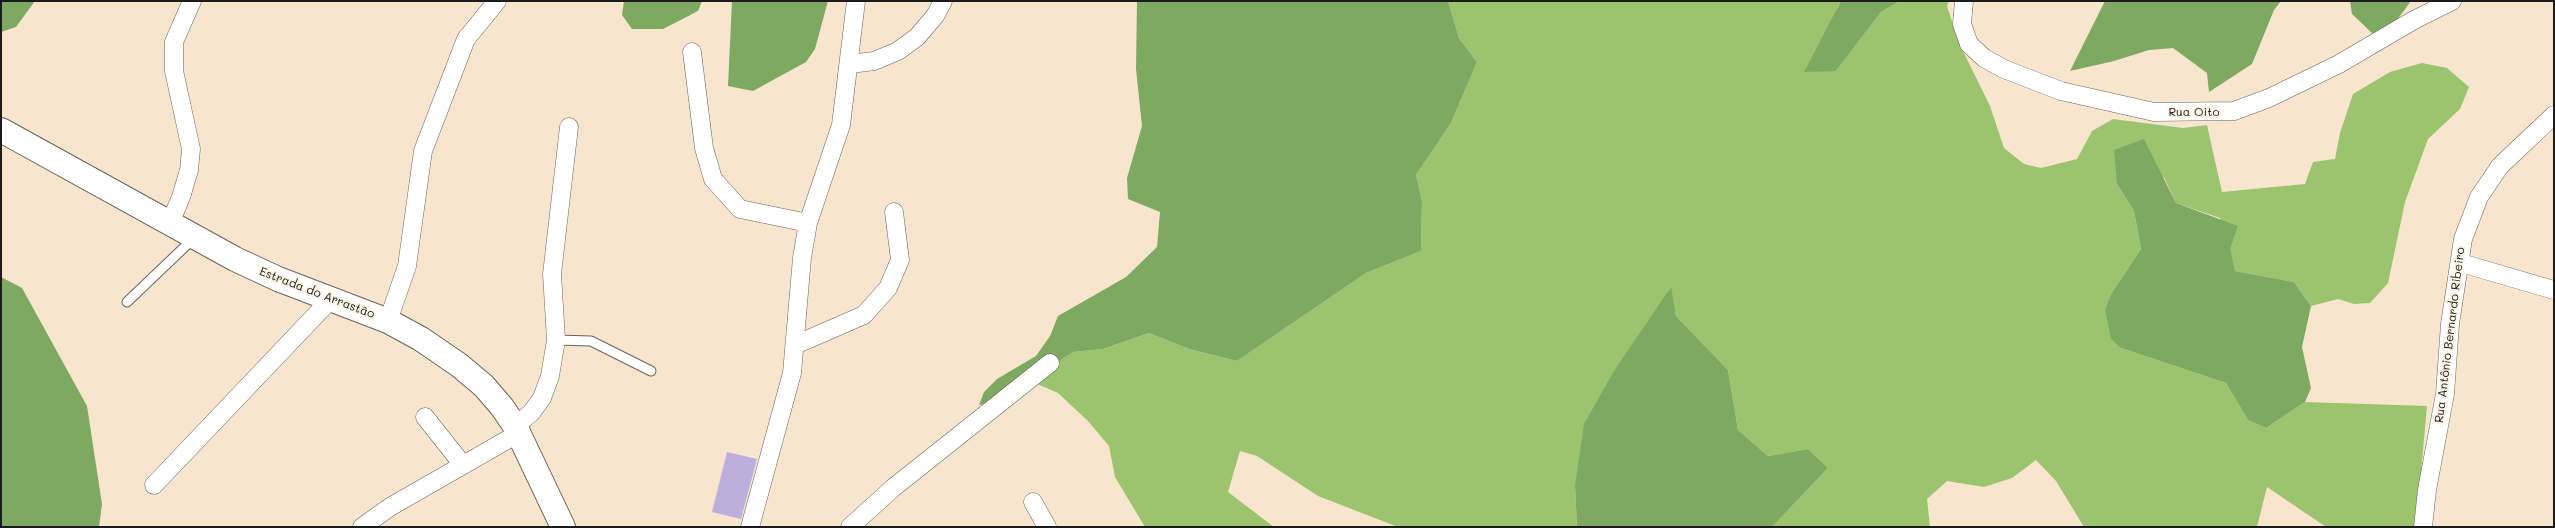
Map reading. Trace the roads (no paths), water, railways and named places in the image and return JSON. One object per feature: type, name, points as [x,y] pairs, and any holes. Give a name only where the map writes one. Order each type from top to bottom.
[{"type":"street","points":[[170,223],[181,198],[189,170],[191,149],[174,71],[174,42],[192,1]]},
{"type":"street","points":[[388,321],[407,266],[423,151],[466,39],[497,1]]},
{"type":"street","points":[[750,527],[792,373],[802,258],[808,223],[842,125],[856,1]]},
{"type":"street","points":[[850,64],[874,61],[898,51],[917,36],[935,16],[943,1]]},
{"type":"street","name":"Rua Oito","points":[[1964,1],[1962,24],[1969,44],[1984,58],[2004,69],[2061,91],[2154,112],[2234,112],[2269,98],[2339,64],[2414,20],[2452,1]]},
{"type":"street","points":[[692,52],[704,148],[713,179],[740,209],[808,223]]},
{"type":"street","name":"Rua Antônio Bernardo Ribeiro","points":[[2423,527],[2427,490],[2444,394],[2450,324],[2461,263],[2463,239],[2479,197],[2500,166],[2554,115]]},
{"type":"street","points":[[362,527],[390,507],[463,465],[517,429],[542,398],[550,376],[556,340],[552,274],[569,127]]},
{"type":"street","name":"Estrada do Arrastão","points":[[1,130],[194,238],[278,279],[332,298],[388,321],[421,339],[459,365],[484,386],[502,406],[517,429],[563,527]]},
{"type":"street","points":[[795,345],[864,315],[888,288],[900,260],[894,212]]},
{"type":"street","points":[[2461,263],[2554,290]]},
{"type":"street","points":[[154,485],[332,298]]},
{"type":"street","points":[[850,527],[893,488],[1050,363]]},
{"type":"street","points":[[425,418],[463,465]]},
{"type":"street","points":[[1033,502],[1047,527]]},
{"type":"lane","points":[[127,302],[194,238]]},
{"type":"lane","points":[[556,340],[591,341],[651,371]]}]
